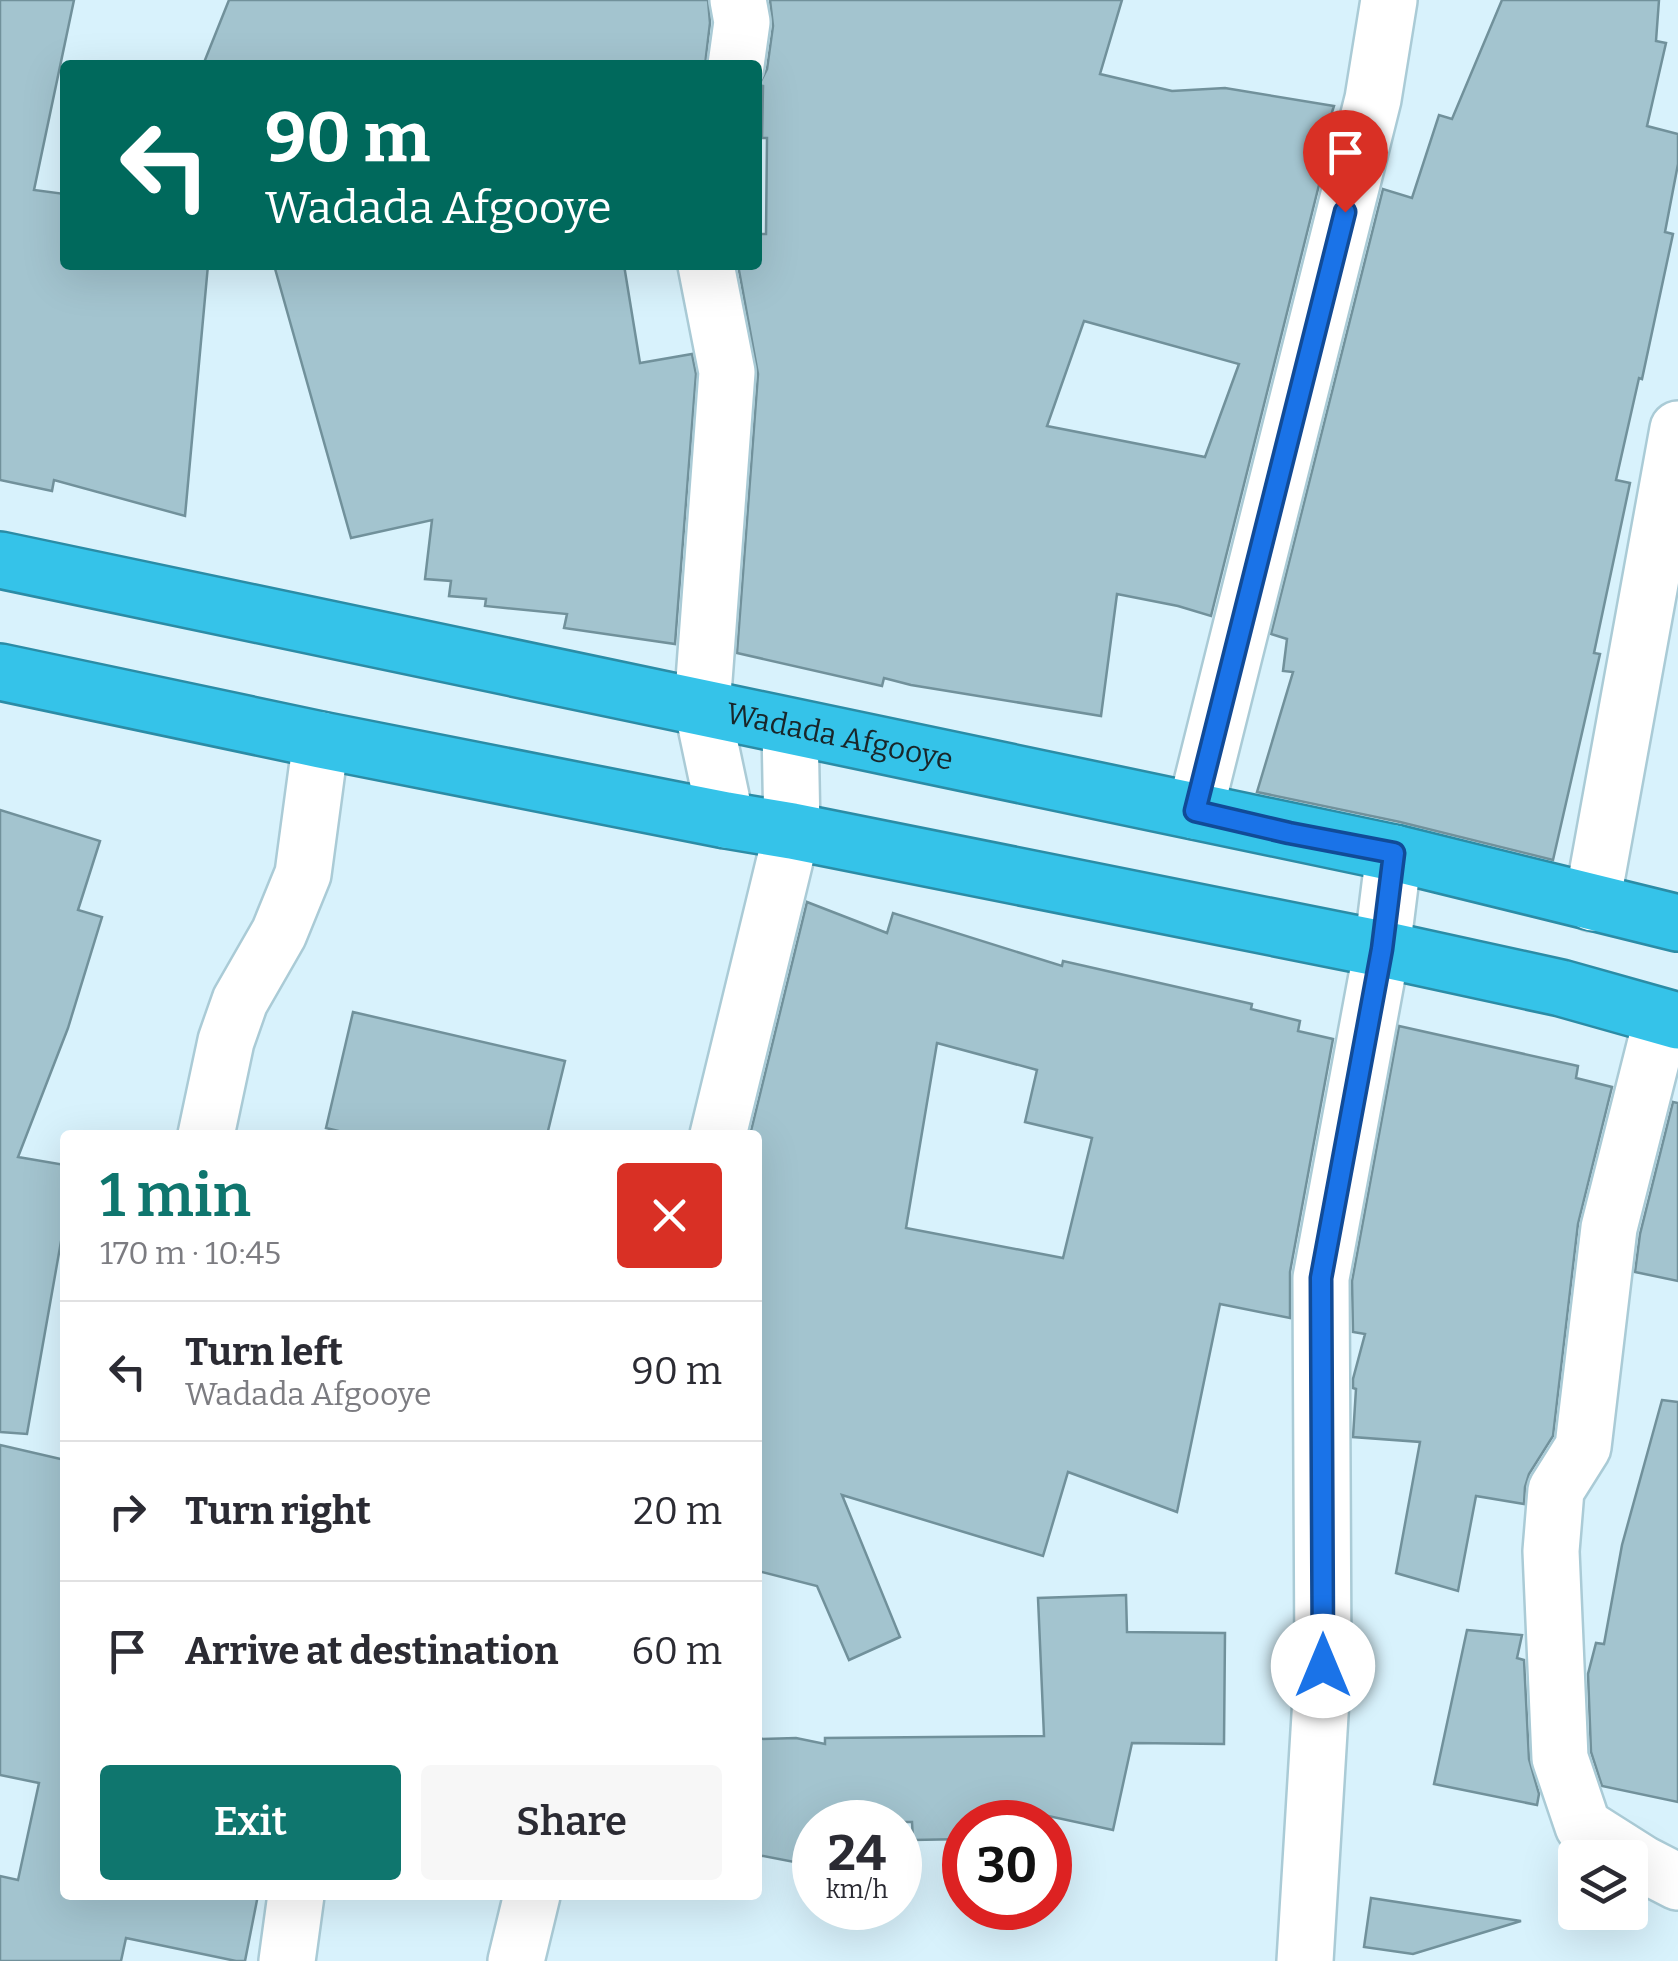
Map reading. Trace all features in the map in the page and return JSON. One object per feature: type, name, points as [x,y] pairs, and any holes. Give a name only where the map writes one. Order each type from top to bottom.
[{"type":"highway","name":"Wadada Afgooye","points":[[0,560],[1394,853],[1678,923]]},
{"type":"highway","points":[[0,672],[321,740],[1382,949],[1561,988],[1670,1019]]},
{"type":"street","points":[[737,60],[742,22],[738,0]]},
{"type":"street","points":[[1195,811],[1373,99],[1389,0]]},
{"type":"street","points":[[707,270],[727,372],[702,706],[726,820]]},
{"type":"street","points":[[1592,902],[1678,430]]},
{"type":"street","points":[[719,1130],[792,831],[790,727]]},
{"type":"street","points":[[207,1130],[226,1041],[240,1000],[279,932],[303,874],[321,740]]},
{"type":"street","points":[[1305,1961],[1323,1666],[1321,1278],[1382,949],[1394,853]]},
{"type":"street","points":[[1670,1019],[1609,1228],[1583,1447],[1556,1490],[1551,1552],[1560,1758],[1583,1826],[1678,1882]]},
{"type":"street","points":[[286,1961],[295,1900]]},
{"type":"street","points":[[516,1961],[531,1900]]},
{"type":"building","points":[[0,0],[74,0],[34,190],[60,193],[60,270],[208,270],[185,516],[54,480],[52,491],[0,480]]},
{"type":"building","points":[[229,0],[708,0],[706,60],[205,60]]},
{"type":"building","points":[[770,0],[1122,0],[1100,74],[1172,91],[1225,88],[1334,106],[1323,140],[1328,142],[1318,167],[1323,169],[1211,616],[1117,594],[1101,716],[884,678],[882,686],[737,653],[758,374],[739,270],[762,270],[767,138],[762,138],[762,79],[773,26]],"holes":[[[1084,321],[1239,364],[1205,457],[1047,426]]]},
{"type":"building","points":[[1502,0],[1659,0],[1656,41],[1666,43],[1647,126],[1678,134],[1678,164],[1665,232],[1673,234],[1616,480],[1630,483],[1594,653],[1600,654],[1553,860],[1257,792],[1293,672],[1283,671],[1287,639],[1271,634],[1383,189],[1412,198],[1439,115],[1452,119]]},
{"type":"building","points":[[275,270],[625,270],[640,363],[692,354],[696,374],[675,644],[564,628],[567,614],[485,606],[486,599],[449,596],[451,581],[425,579],[432,520],[351,538]]},
{"type":"building","points":[[0,810],[100,841],[78,910],[102,917],[68,1028],[18,1157],[60,1164],[60,1247],[27,1434],[0,1432]]},
{"type":"building","points":[[807,902],[887,933],[893,913],[1062,966],[1063,961],[1252,1004],[1251,1009],[1300,1021],[1298,1031],[1333,1039],[1290,1272],[1290,1318],[1220,1304],[1177,1512],[1068,1472],[1043,1556],[842,1495],[900,1637],[849,1660],[817,1586],[762,1572],[762,1130],[751,1130]],"holes":[[[937,1043],[1037,1070],[1025,1122],[1092,1138],[1063,1258],[906,1228]]]},
{"type":"building","points":[[353,1012],[565,1061],[548,1130],[326,1128]]},
{"type":"building","points":[[1399,1026],[1578,1066],[1576,1078],[1612,1087],[1578,1224],[1553,1436],[1529,1474],[1524,1504],[1476,1496],[1458,1591],[1396,1573],[1420,1442],[1353,1437],[1353,1379],[1365,1334],[1353,1332],[1352,1281]]},
{"type":"building","points":[[1673,1102],[1678,1103],[1678,1281],[1635,1272],[1640,1234]]},
{"type":"building","points":[[1662,1400],[1678,1402],[1678,1802],[1602,1786],[1591,1752],[1588,1674],[1596,1643],[1604,1644],[1622,1545]]},
{"type":"building","points":[[0,1445],[60,1459],[60,1900],[257,1900],[245,1961],[126,1938],[121,1961],[0,1961],[0,1876],[18,1880],[39,1783],[0,1775]]},
{"type":"building","points":[[1126,1595],[1127,1632],[1225,1633],[1224,1744],[1132,1743],[1113,1830],[1072,1821],[1072,1800],[942,1800],[942,1839],[922,1840],[922,1800],[792,1800],[792,1862],[762,1856],[762,1739],[796,1738],[825,1744],[825,1738],[1044,1736],[1038,1598]]},
{"type":"building","points":[[1467,1630],[1522,1635],[1517,1658],[1524,1660],[1529,1759],[1539,1794],[1537,1805],[1434,1784]]},
{"type":"building","points":[[1371,1898],[1521,1921],[1413,1954],[1364,1947]]},
{"type":"route","points":[[1323,1666],[1321,1278],[1382,949],[1394,853],[1195,811],[1345,212]]}]
